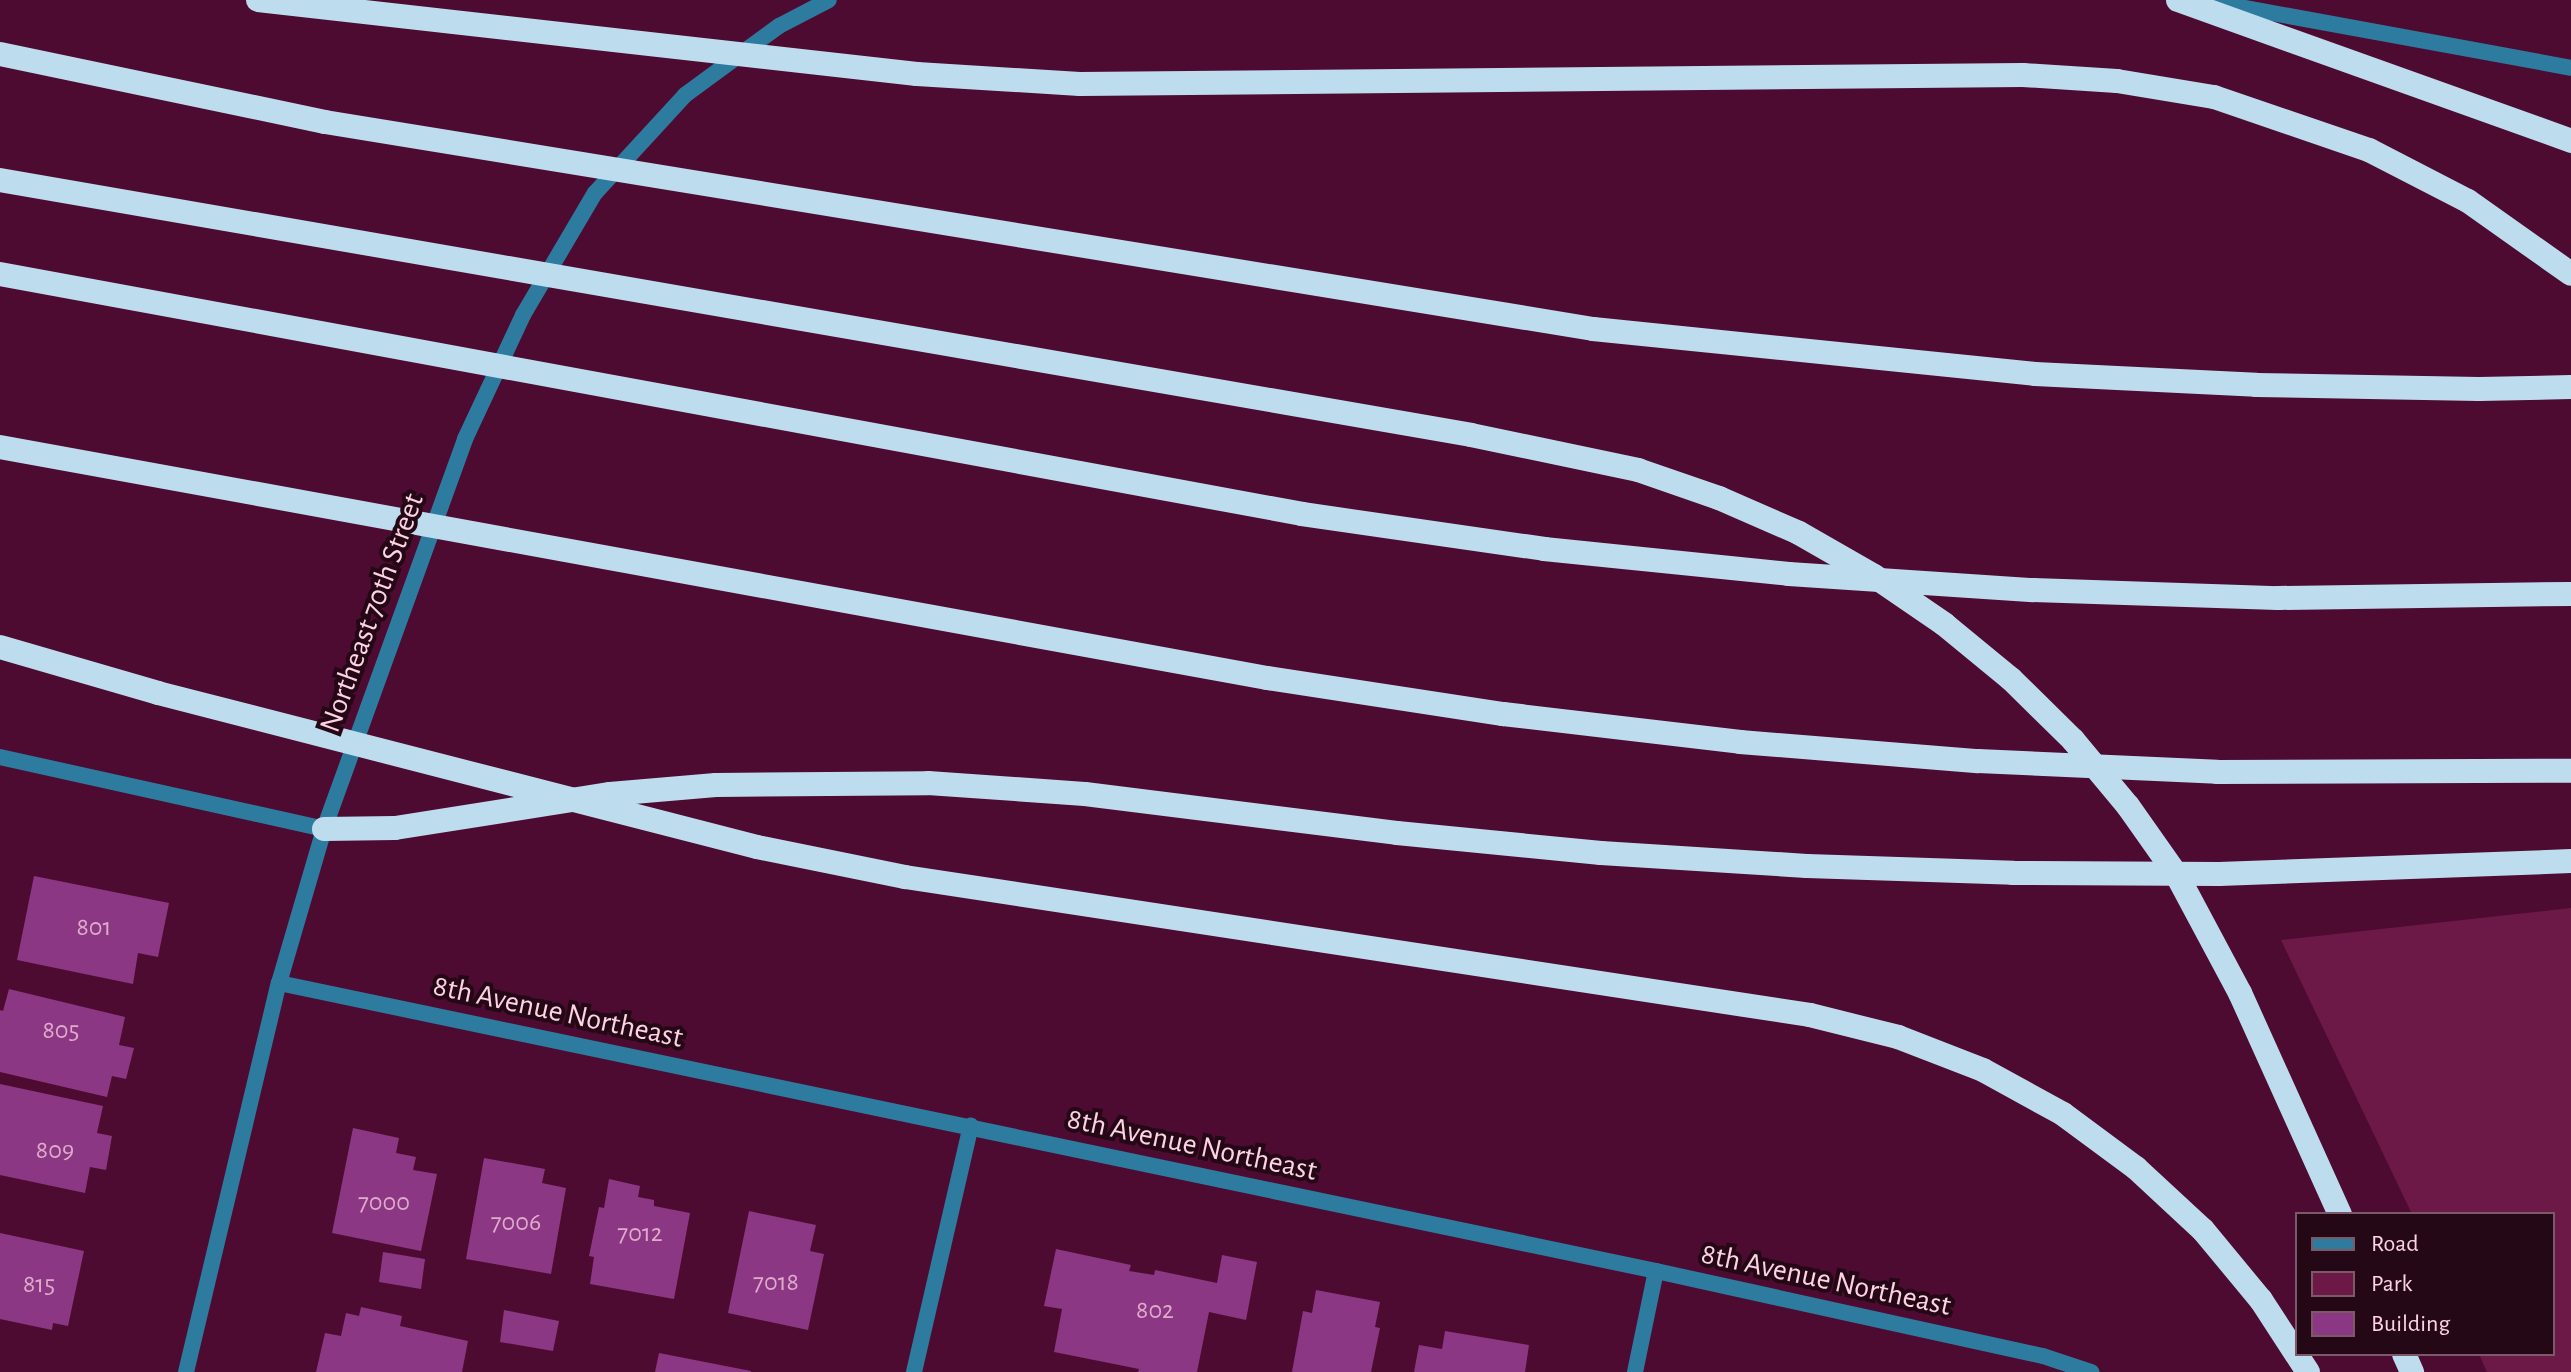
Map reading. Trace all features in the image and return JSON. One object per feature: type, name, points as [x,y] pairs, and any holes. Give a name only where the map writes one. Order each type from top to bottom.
[{"type":"highway","points":[[258,0],[917,74],[1080,84],[2023,75],[2117,81],[2214,97],[2369,150],[2468,201],[2571,274]]},
{"type":"highway","points":[[2178,0],[2571,141]]},
{"type":"highway","points":[[0,54],[325,122],[1593,329],[2035,374],[2256,385],[2479,389],[2571,387]]},
{"type":"highway","points":[[0,180],[1471,435],[1638,470],[1719,498],[1799,533],[1885,584],[1944,624],[2011,679],[2073,740],[2119,795],[2178,877],[2240,993],[2339,1212]]},
{"type":"highway","points":[[0,274],[1302,514],[1544,549],[1789,574],[2033,590],[2278,598],[2571,594]]},
{"type":"highway","points":[[0,447],[1267,678],[1519,716],[1740,742],[1978,761],[2217,772],[2456,774],[2571,771]]},
{"type":"highway","points":[[0,647],[158,693],[757,847],[905,877],[1810,1015],[1898,1037],[1983,1070],[2063,1114],[2136,1168],[2203,1230],[2261,1300],[2295,1352]]},
{"type":"highway","points":[[324,829],[395,828],[610,794],[716,785],[928,783],[1085,794],[1397,833],[1601,853],[1807,866],[2013,873],[2219,874],[2571,861]]},
{"type":"street","name":"Northeast 70th Street","points":[[186,1372],[279,983],[324,829],[465,439],[523,315],[595,193],[685,95],[779,26],[829,0]]},
{"type":"street","points":[[2202,0],[2571,68]]},
{"type":"street","points":[[0,757],[324,829]]},
{"type":"street","name":"8th Avenue Northeast","points":[[279,983],[1656,1271],[2043,1356],[2091,1372]]},
{"type":"street","points":[[914,1372],[971,1126]]},
{"type":"street","points":[[1635,1372],[1656,1271]]},
{"type":"green space","points":[[2571,908],[2571,1372],[2487,1372],[2480,1356],[2555,1356],[2555,1212],[2411,1212],[2281,940]]},
{"type":"building","points":[[34,876],[169,903],[158,957],[138,953],[133,984],[17,960]]},
{"type":"building","points":[[9,989],[125,1017],[119,1045],[134,1048],[126,1079],[112,1076],[107,1097],[0,1072],[0,1010],[3,1011]]},
{"type":"building","points":[[0,1084],[103,1106],[97,1133],[112,1136],[106,1170],[90,1167],[85,1193],[0,1175]]},
{"type":"building","points":[[353,1128],[399,1138],[396,1153],[416,1157],[413,1170],[437,1174],[421,1251],[332,1233]]},
{"type":"building","points":[[484,1158],[545,1169],[542,1183],[566,1188],[551,1274],[466,1259]]},
{"type":"building","points":[[609,1179],[640,1186],[638,1197],[654,1200],[654,1206],[690,1213],[674,1299],[590,1284],[594,1257],[589,1256],[599,1207],[604,1208]]},
{"type":"building","points":[[749,1211],[816,1225],[810,1251],[824,1254],[808,1330],[728,1313]]},
{"type":"building","points":[[0,1233],[84,1251],[68,1326],[53,1323],[52,1330],[0,1319]]},
{"type":"building","points":[[1056,1249],[1131,1265],[1129,1271],[1154,1275],[1155,1270],[1217,1283],[1222,1255],[1257,1262],[1246,1320],[1209,1312],[1197,1372],[1138,1372],[1139,1369],[1054,1352],[1062,1309],[1044,1306]]},
{"type":"building","points":[[383,1252],[425,1259],[421,1289],[379,1282]]},
{"type":"building","points":[[1316,1290],[1380,1302],[1375,1327],[1380,1328],[1371,1372],[1292,1372],[1303,1311],[1312,1313]]},
{"type":"building","points":[[361,1307],[402,1316],[400,1326],[468,1341],[462,1372],[316,1372],[325,1333],[341,1336],[346,1313],[359,1316]]},
{"type":"building","points":[[504,1310],[559,1321],[553,1351],[500,1342]]},
{"type":"building","points":[[1445,1331],[1529,1345],[1525,1372],[1414,1372],[1419,1345],[1442,1349]]},
{"type":"building","points":[[659,1353],[751,1371],[751,1372],[655,1372]]}]
